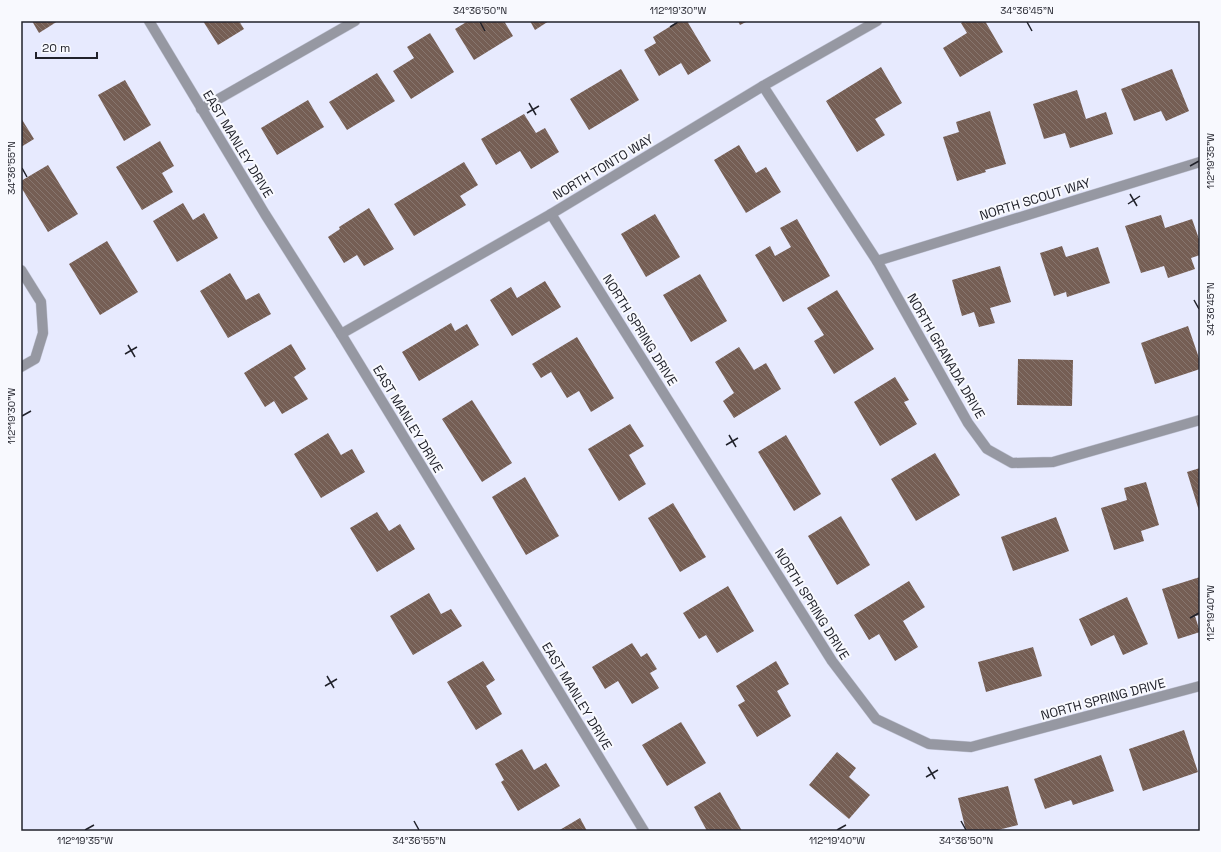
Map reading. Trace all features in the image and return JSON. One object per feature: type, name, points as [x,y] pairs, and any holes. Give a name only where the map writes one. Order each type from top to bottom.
[{"type":"street","name":"EAST MANLEY DRIVE","points":[[149,21],[265,214],[342,334],[644,831]]},
{"type":"street","points":[[201,109],[355,21]]},
{"type":"street","name":"NORTH TONTO WAY","points":[[342,334],[551,214],[763,86],[877,21]]},
{"type":"street","name":"NORTH GRANADA DRIVE","points":[[763,86],[877,261],[968,423],[987,449],[1012,463],[1053,462],[1200,420]]},
{"type":"street","name":"NORTH SCOUT WAY","points":[[877,261],[1200,162]]},
{"type":"street","name":"NORTH SPRING DRIVE","points":[[551,214],[832,662],[876,719],[929,744],[971,748],[1200,686]]},
{"type":"street","points":[[21,270],[41,302],[43,333],[35,359],[21,367]]},
{"type":"building","points":[[32,21],[58,21],[39,33]]},
{"type":"building","points":[[203,21],[239,21],[244,29],[218,45]]},
{"type":"building","points":[[468,21],[504,21],[513,36],[474,60],[455,29]]},
{"type":"building","points":[[530,21],[549,21],[535,30]]},
{"type":"building","points":[[679,21],[687,21],[711,61],[688,75],[681,63],[659,76],[644,50],[656,43],[653,37]]},
{"type":"building","points":[[738,21],[748,21],[740,25]]},
{"type":"building","points":[[964,21],[985,21],[1003,52],[960,77],[943,48],[967,33],[961,23]]},
{"type":"building","points":[[430,33],[454,72],[411,99],[393,71],[414,58],[407,47]]},
{"type":"building","points":[[881,67],[902,103],[875,119],[885,135],[857,152],[826,101]]},
{"type":"building","points":[[621,69],[639,100],[589,130],[570,99]]},
{"type":"building","points":[[1172,69],[1189,111],[1166,121],[1161,111],[1134,121],[1121,89]]},
{"type":"building","points":[[377,73],[395,101],[347,130],[329,102]]},
{"type":"building","points":[[125,80],[151,125],[124,141],[98,95]]},
{"type":"building","points":[[1077,90],[1086,119],[1106,112],[1113,134],[1070,148],[1065,133],[1044,139],[1033,104]]},
{"type":"building","points":[[308,100],[324,127],[277,155],[261,128]]},
{"type":"building","points":[[990,111],[1006,164],[985,170],[986,172],[957,181],[943,137],[959,132],[956,122]]},
{"type":"building","points":[[524,114],[536,133],[545,128],[559,152],[531,169],[520,151],[496,165],[481,139]]},
{"type":"building","points":[[21,118],[34,139],[21,147]]},
{"type":"building","points":[[160,141],[174,166],[162,173],[173,192],[142,210],[116,167]]},
{"type":"building","points":[[739,145],[756,173],[766,167],[781,192],[746,213],[714,160]]},
{"type":"building","points":[[464,162],[478,185],[460,196],[466,205],[414,236],[394,204]]},
{"type":"building","points":[[48,165],[78,214],[48,232],[21,187],[21,181]]},
{"type":"building","points":[[183,203],[193,220],[204,213],[218,238],[177,262],[153,221]]},
{"type":"building","points":[[369,208],[394,249],[364,266],[357,255],[344,263],[328,237],[340,229],[339,227]]},
{"type":"building","points":[[655,214],[680,257],[646,277],[621,234]]},
{"type":"building","points":[[1161,215],[1165,228],[1192,219],[1200,242],[1200,255],[1191,258],[1195,269],[1168,278],[1164,266],[1141,273],[1125,226]]},
{"type":"building","points":[[797,219],[830,276],[783,302],[755,255],[770,246],[775,256],[791,247],[780,228]]},
{"type":"building","points":[[107,241],[138,292],[100,315],[69,264]]},
{"type":"building","points":[[1062,246],[1066,257],[1098,247],[1110,283],[1067,297],[1066,292],[1054,296],[1040,253]]},
{"type":"building","points":[[1000,266],[1011,302],[990,308],[995,323],[979,327],[974,312],[962,316],[952,280]]},
{"type":"building","points":[[230,273],[246,300],[259,293],[271,314],[228,338],[200,291]]},
{"type":"building","points":[[700,274],[727,321],[691,342],[663,295]]},
{"type":"building","points":[[545,281],[561,307],[512,336],[490,300],[511,287],[517,298]]},
{"type":"building","points":[[837,290],[874,349],[834,374],[814,341],[824,335],[807,308]]},
{"type":"building","points":[[451,323],[455,331],[467,324],[479,345],[419,381],[402,352]]},
{"type":"building","points":[[1188,326],[1200,361],[1200,369],[1155,384],[1141,343]]},
{"type":"building","points":[[577,337],[614,398],[591,412],[579,391],[567,398],[551,372],[541,378],[532,364]]},
{"type":"building","points":[[291,344],[306,369],[294,377],[308,399],[282,414],[274,401],[265,407],[244,373]]},
{"type":"building","points":[[739,347],[754,370],[766,363],[781,389],[734,418],[723,401],[734,393],[715,362]]},
{"type":"building","points":[[1018,359],[1073,360],[1072,406],[1017,405]]},
{"type":"building","points":[[895,377],[909,400],[904,402],[917,424],[880,446],[854,402]]},
{"type":"building","points":[[472,400],[512,463],[482,482],[442,419]]},
{"type":"building","points":[[630,424],[644,446],[629,455],[646,484],[619,501],[588,449]]},
{"type":"building","points":[[328,433],[341,455],[352,449],[365,472],[321,498],[294,454]]},
{"type":"building","points":[[786,435],[821,494],[794,511],[758,452]]},
{"type":"building","points":[[935,453],[960,495],[916,521],[891,479]]},
{"type":"building","points":[[1200,468],[1200,514],[1187,472]]},
{"type":"building","points":[[525,477],[559,536],[526,555],[492,497]]},
{"type":"building","points":[[1146,482],[1159,525],[1141,531],[1144,541],[1114,550],[1101,508],[1127,500],[1124,488]]},
{"type":"building","points":[[673,503],[706,557],[680,572],[648,518]]},
{"type":"building","points":[[377,512],[389,531],[400,524],[415,549],[377,572],[350,528]]},
{"type":"building","points":[[841,516],[870,565],[837,585],[808,536]]},
{"type":"building","points":[[1056,517],[1069,551],[1013,571],[1001,537]]},
{"type":"building","points":[[1200,577],[1200,615],[1195,616],[1200,632],[1178,639],[1162,589]]},
{"type":"building","points":[[909,581],[925,607],[903,621],[918,647],[895,661],[879,634],[869,640],[854,615]]},
{"type":"building","points":[[728,586],[754,631],[717,653],[706,635],[699,639],[683,613]]},
{"type":"building","points":[[429,593],[441,614],[451,609],[462,626],[413,655],[390,616]]},
{"type":"building","points":[[1127,597],[1148,644],[1123,655],[1114,635],[1091,646],[1079,619]]},
{"type":"building","points":[[632,643],[641,657],[647,653],[657,669],[650,673],[659,688],[632,704],[618,681],[605,689],[592,667]]},
{"type":"building","points":[[1033,647],[1042,676],[986,692],[978,662]]},
{"type":"building","points":[[483,661],[495,680],[486,686],[502,714],[476,730],[447,682]]},
{"type":"building","points":[[776,661],[789,684],[777,691],[791,716],[757,737],[738,705],[745,701],[736,686]]},
{"type":"building","points":[[681,722],[706,763],[667,786],[642,745]]},
{"type":"building","points":[[1184,730],[1198,772],[1143,791],[1129,749]]},
{"type":"building","points":[[522,749],[534,770],[546,763],[560,786],[518,811],[501,782],[504,780],[495,764]]},
{"type":"building","points":[[837,752],[856,768],[849,777],[870,795],[849,819],[809,785]]},
{"type":"building","points":[[1101,755],[1114,791],[1073,805],[1071,800],[1045,809],[1034,779]]},
{"type":"building","points":[[1008,786],[1018,825],[994,831],[966,831],[958,798]]},
{"type":"building","points":[[720,792],[742,831],[707,831],[694,807]]},
{"type":"building","points":[[580,818],[587,831],[558,831]]}]
